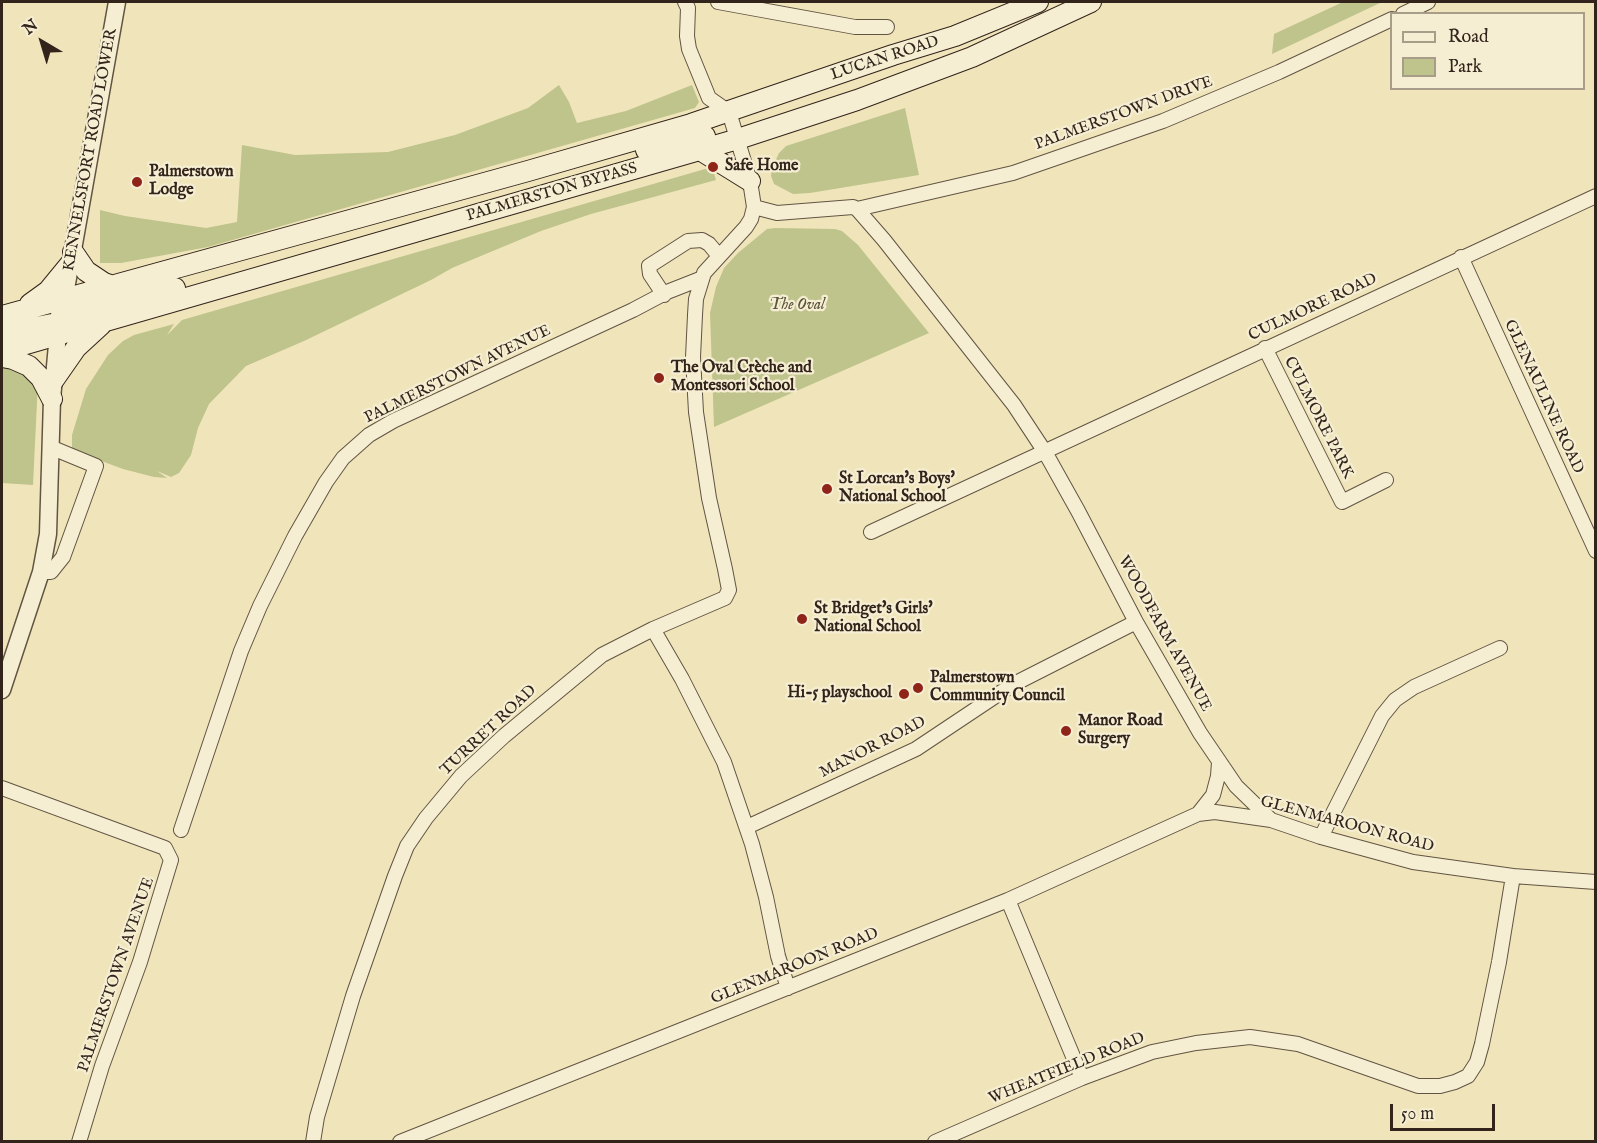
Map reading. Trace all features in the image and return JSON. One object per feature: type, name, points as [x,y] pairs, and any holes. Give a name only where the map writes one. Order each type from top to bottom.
[{"type":"main road","name":"LUCAN ROAD","points":[[729,112],[955,36],[1038,2]]},
{"type":"main road","name":"PALMERSTON BYPASS","points":[[10,314],[108,320],[700,150],[857,100],[972,57],[1091,2]]},
{"type":"main road","points":[[831,78],[828,90],[830,95],[836,99],[857,100]]},
{"type":"main road","name":"PALMERSTON BYPASS","points":[[2,351],[113,286],[528,171],[729,112]]},
{"type":"main road","points":[[528,171],[586,165],[721,131],[731,131],[738,139]]},
{"type":"main road","points":[[700,150],[750,182]]},
{"type":"main road","points":[[10,314],[48,291],[72,258],[86,271],[113,286]]},
{"type":"main road","points":[[2,334],[244,271],[290,268]]},
{"type":"main road","points":[[2,357],[29,366],[52,390],[76,348],[108,320]]},
{"type":"street","name":"KENNELSFORT ROAD LOWER","points":[[2,690],[41,572],[48,534],[52,390],[61,317],[117,2]]},
{"type":"street","points":[[684,2],[688,8],[687,36],[693,58],[709,98],[729,112],[750,182],[754,207],[746,227],[710,264],[700,279]]},
{"type":"street","points":[[718,2],[848,26],[887,27]]},
{"type":"street","points":[[1407,12],[1428,2]]},
{"type":"street","name":"PALMERSTOWN DRIVE","points":[[857,209],[1013,172],[1163,121],[1279,72],[1390,20]]},
{"type":"street","name":"CULMORE ROAD","points":[[871,531],[1596,196]]},
{"type":"street","points":[[754,207],[777,213],[847,206],[857,209],[924,290],[1007,397],[1044,452]]},
{"type":"street","points":[[663,295],[650,274],[649,266],[688,241],[702,240],[709,244],[719,256]]},
{"type":"street","name":"GLENAULINE ROAD","points":[[1461,257],[1596,551]]},
{"type":"street","name":"PALMERSTOWN AVENUE","points":[[181,830],[241,651],[260,606],[295,536],[326,482],[344,458],[369,435],[393,421],[700,279]]},
{"type":"street","name":"TURRET ROAD","points":[[313,1142],[317,1117],[353,996],[407,846],[426,818],[461,776],[504,736],[602,655],[653,629],[725,598],[729,590],[709,498],[696,412],[694,340],[696,299],[700,279]]},
{"type":"street","name":"CULMORE PARK","points":[[1265,348],[1342,502],[1386,480]]},
{"type":"street","points":[[41,572],[51,573],[63,558],[96,466],[50,447]]},
{"type":"street","name":"WOODFARM AVENUE","points":[[1044,452],[1173,688],[1236,786],[1271,820]]},
{"type":"street","name":"MANOR ROAD","points":[[747,827],[916,749],[1012,685],[1136,622]]},
{"type":"street","points":[[653,629],[682,679],[724,762],[747,827],[788,988]]},
{"type":"street","points":[[1321,837],[1382,716],[1395,700],[1414,687],[1500,648]]},
{"type":"street","points":[[1198,814],[1212,795],[1218,776],[1219,762]]},
{"type":"street","name":"PALMERSTOWN AVENUE","points":[[2,788],[165,848],[171,860],[140,962],[102,1066],[79,1142]]},
{"type":"street","name":"GLENMAROON ROAD","points":[[400,1142],[1008,900],[1198,814],[1215,812],[1271,820],[1321,837],[1413,862],[1513,876],[1596,882]]},
{"type":"street","name":"WHEATFIELD ROAD","points":[[935,1142],[1082,1078],[1152,1052],[1196,1043],[1250,1037],[1299,1044],[1418,1086],[1440,1086],[1455,1082],[1468,1076],[1480,1053],[1499,962],[1513,876]]},
{"type":"street","points":[[1008,900],[1082,1078]]},
{"type":"green space","points":[[1343,2],[1382,2],[1272,54],[1274,34]]},
{"type":"green space","points":[[559,85],[577,123],[626,111],[692,85],[699,102],[695,108],[208,247],[121,263],[100,263],[100,210],[206,228],[237,222],[242,145],[295,155],[388,152],[455,135],[528,108]]},
{"type":"green space","points":[[905,108],[919,175],[810,193],[793,194],[774,184],[771,176],[772,168],[779,153],[786,146]]},
{"type":"green space","points":[[712,167],[716,180],[591,214],[541,231],[452,268],[304,341],[246,366],[209,404],[198,428],[191,455],[179,473],[171,477],[157,471],[167,478],[123,469],[72,448],[72,435],[86,389],[108,355],[123,341],[134,335],[174,324],[167,335],[182,320]]},
{"type":"green space","name":"The Oval","points":[[767,229],[842,231],[858,245],[929,333],[714,427],[710,313],[716,287],[724,268],[738,253]]},
{"type":"green space","points":[[2,367],[22,367],[38,381],[33,485],[2,483]]},
{"type":"place","name":"Safe Home","points":[[713,167]]},
{"type":"place","name":"Palmerstown Lodge","points":[[137,182]]},
{"type":"place","name":"The Oval Crèche and Montessori School","points":[[659,378]]},
{"type":"place","name":"St Lorcan's Boys' National School","points":[[827,489]]},
{"type":"place","name":"St Bridget's Girls' National School","points":[[802,619]]},
{"type":"place","name":"Palmerstown Community Council","points":[[918,688]]},
{"type":"place","name":"Hi-5 playschool","points":[[904,694]]},
{"type":"place","name":"Manor Road Surgery","points":[[1066,731]]}]
